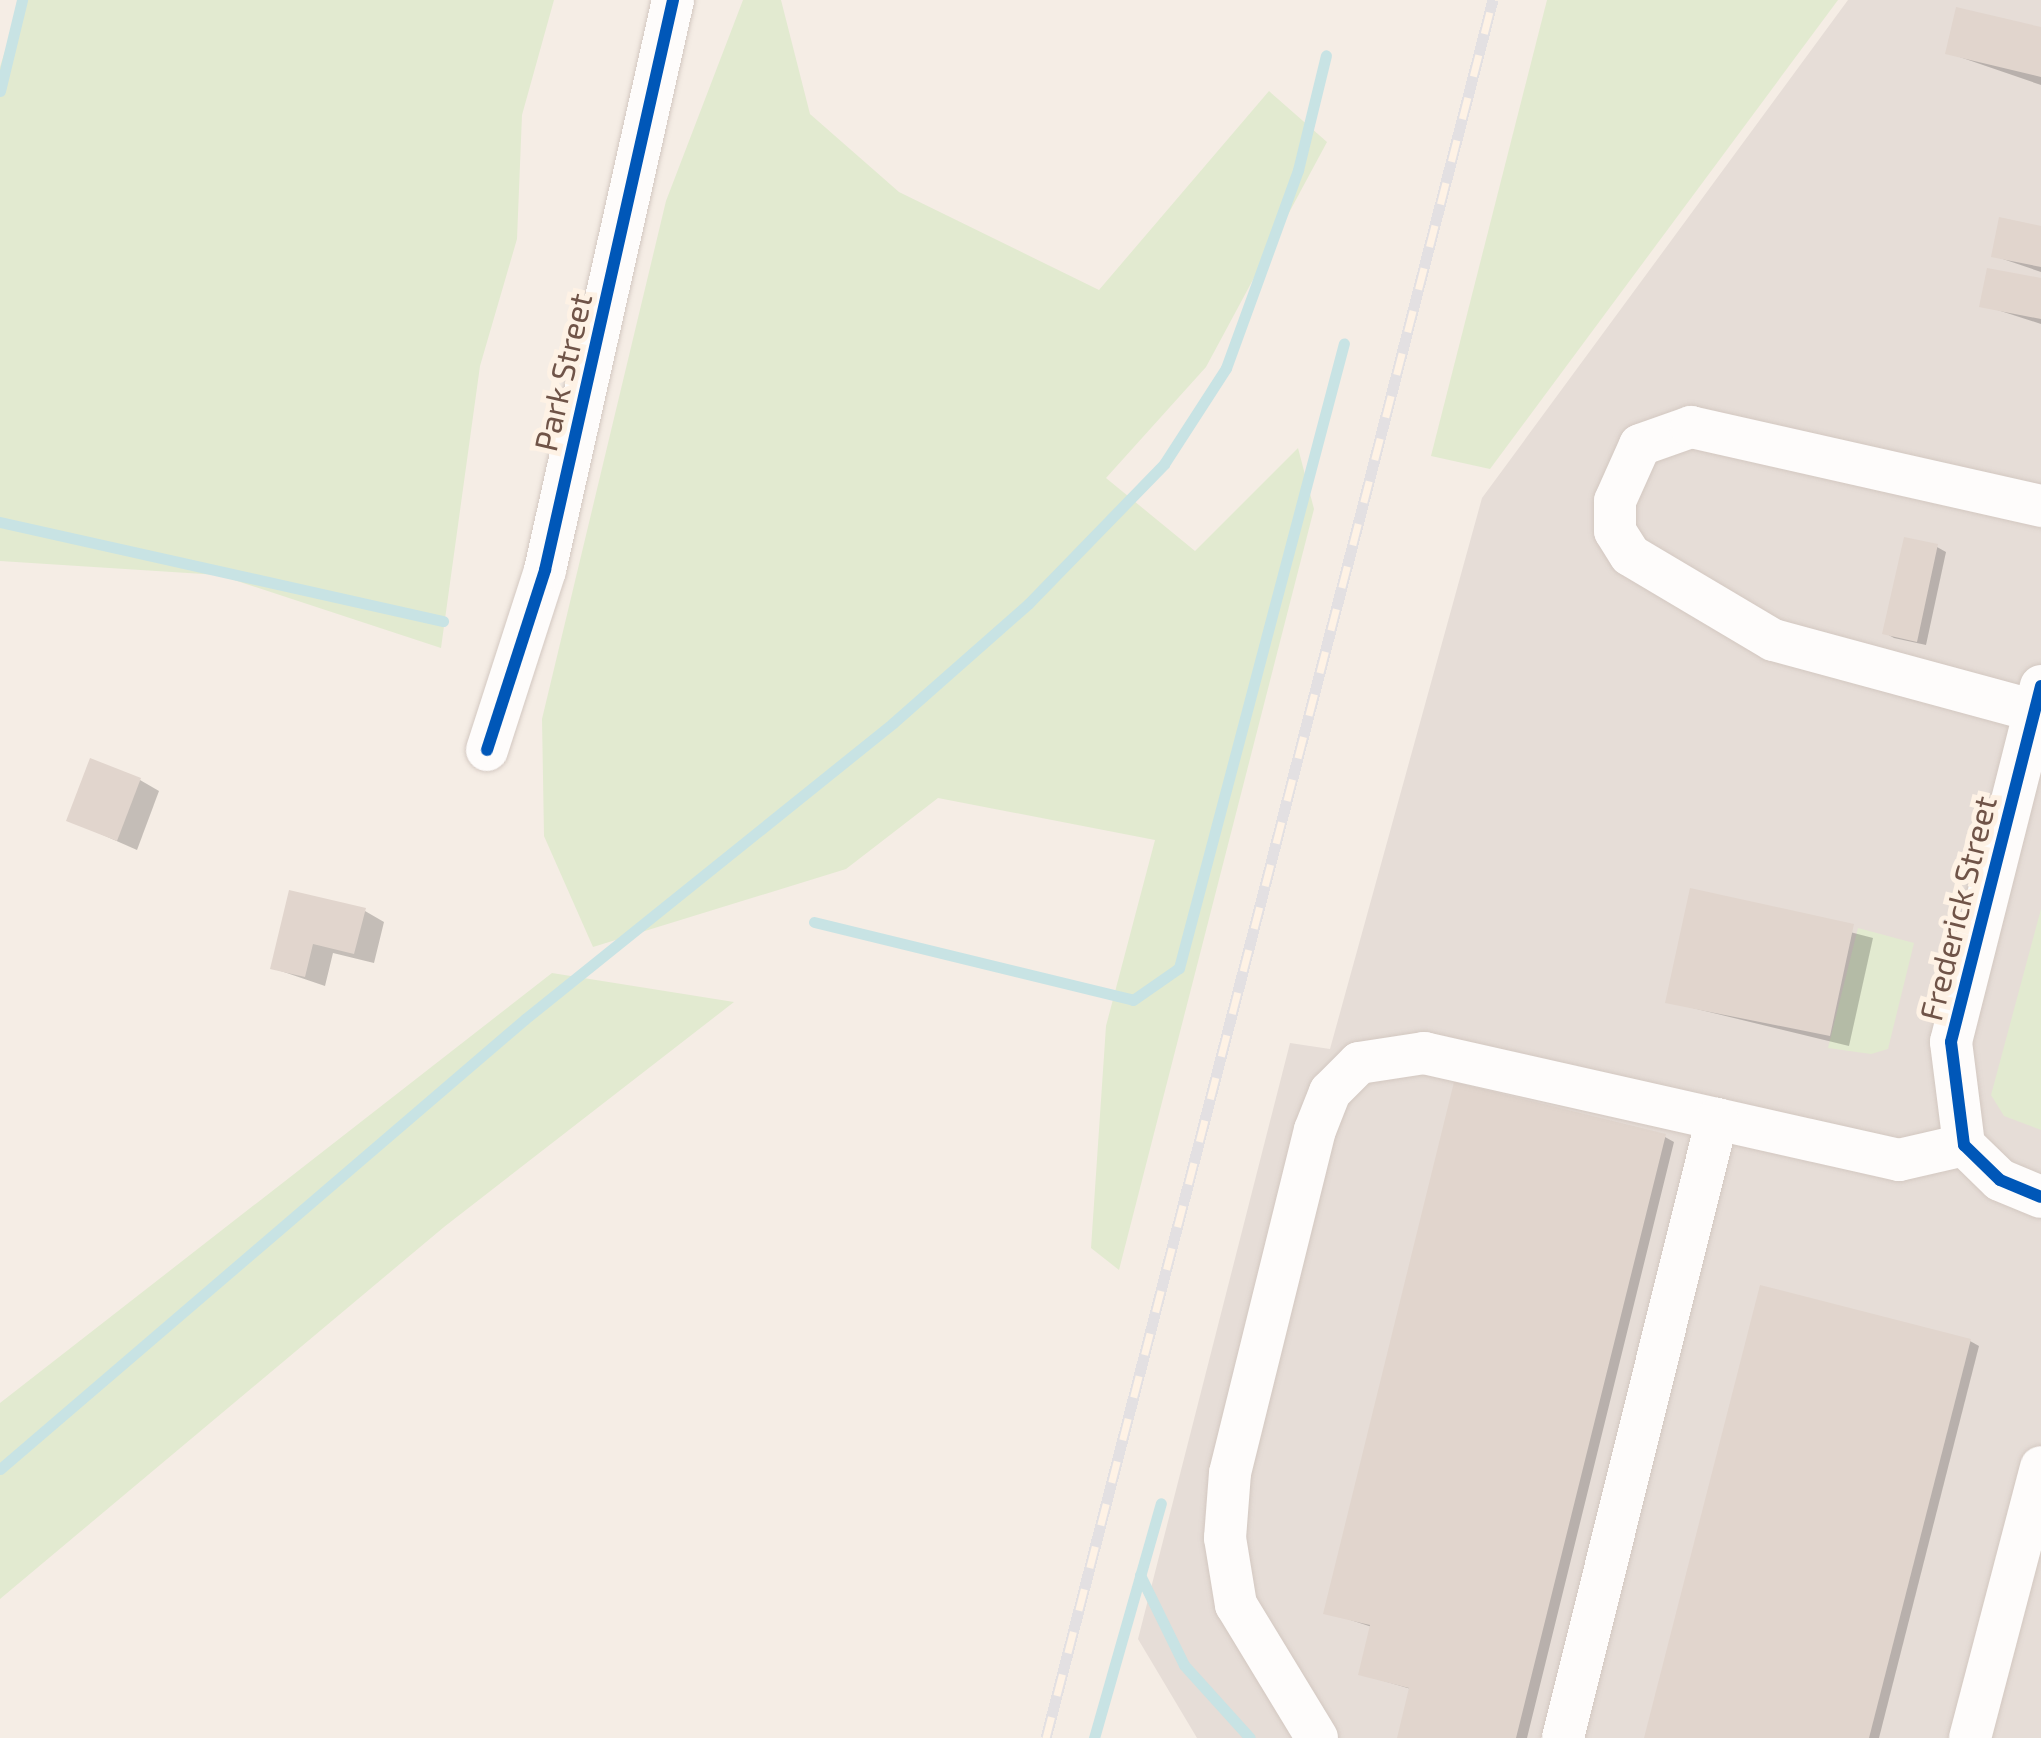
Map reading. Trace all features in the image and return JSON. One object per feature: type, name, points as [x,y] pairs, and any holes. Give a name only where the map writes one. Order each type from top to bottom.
[{"type":"street","name":"Park Street","points":[[486,750],[546,570],[673,0]]},
{"type":"street","points":[[2038,698],[1773,640],[1630,555],[1615,531],[1615,501],[1640,445],[1691,427],[2041,506]]},
{"type":"street","name":"Frederick Street","points":[[1964,1145],[1951,1042],[2038,698]]},
{"type":"street","points":[[1317,1738],[1236,1605],[1225,1538],[1230,1474],[1330,1092],[1359,1063],[1424,1053],[1899,1160],[1964,1145],[2000,1180],[2041,1197]]},
{"type":"street","points":[[1563,1738],[1716,1119]]},
{"type":"street","points":[[1970,1738],[2041,1467]]},
{"type":"shaded area","points":[[1848,0],[2041,0],[2041,1738],[1197,1738],[1138,1639],[1290,1043],[1330,1049],[1482,498]]},
{"type":"green space","points":[[21,0],[554,0],[522,115],[517,239],[480,366],[441,648],[219,575],[0,561],[0,67]]},
{"type":"green space","points":[[743,0],[781,0],[810,114],[899,192],[1099,290],[1269,91],[1327,142],[1206,367],[1106,478],[1195,551],[1298,448],[1314,509],[1119,1270],[1091,1248],[1106,1026],[1155,840],[938,798],[846,869],[593,947],[544,836],[542,719],[666,201]]},
{"type":"green space","points":[[1547,0],[1838,0],[1490,469],[1431,456]]},
{"type":"green space","points":[[2041,909],[2041,1130],[2004,1116],[1991,1095]]},
{"type":"green space","points":[[1858,928],[1914,943],[1888,1049],[1871,1054],[1828,1048]]},
{"type":"green space","points":[[552,973],[734,1002],[444,1227],[0,1599],[0,1403]]},
{"type":"building","points":[[1956,7],[2041,27],[2041,77],[1945,54]]},
{"type":"building","points":[[1999,217],[2041,226],[2041,267],[1991,257]]},
{"type":"building","points":[[1987,268],[2041,278],[2041,319],[1979,307]]},
{"type":"building","points":[[1904,537],[1938,544],[1917,642],[1882,634]]},
{"type":"building","points":[[90,758],[141,778],[117,841],[66,821]]},
{"type":"building","points":[[1690,888],[1854,924],[1830,1036],[1665,1003]]},
{"type":"building","points":[[289,890],[366,908],[354,954],[313,944],[305,977],[270,969]]},
{"type":"building","points":[[1454,1082],[1666,1134],[1516,1738],[1397,1738],[1409,1688],[1358,1675],[1370,1625],[1323,1614]]},
{"type":"building","points":[[1760,1285],[1971,1339],[1869,1738],[1644,1738]]},
{"type":"waterway","points":[[0,91],[22,0]]},
{"type":"waterway","points":[[0,1469],[525,1019],[893,723],[1029,603],[1164,464],[1226,368],[1298,170],[1326,55]]},
{"type":"waterway","points":[[814,922],[1133,1000],[1179,968],[1344,343]]},
{"type":"waterway","points":[[0,522],[443,621]]},
{"type":"waterway","points":[[1094,1738],[1161,1503]]},
{"type":"waterway","points":[[1140,1575],[1184,1665],[1250,1738]]},
{"type":"railway","points":[[1046,1738],[1493,0]]},
{"type":"cycle path","points":[[487,750],[545,570],[673,0]]},
{"type":"cycle path","points":[[2041,686],[1951,1042],[1964,1145],[2000,1180],[2041,1197]]}]
